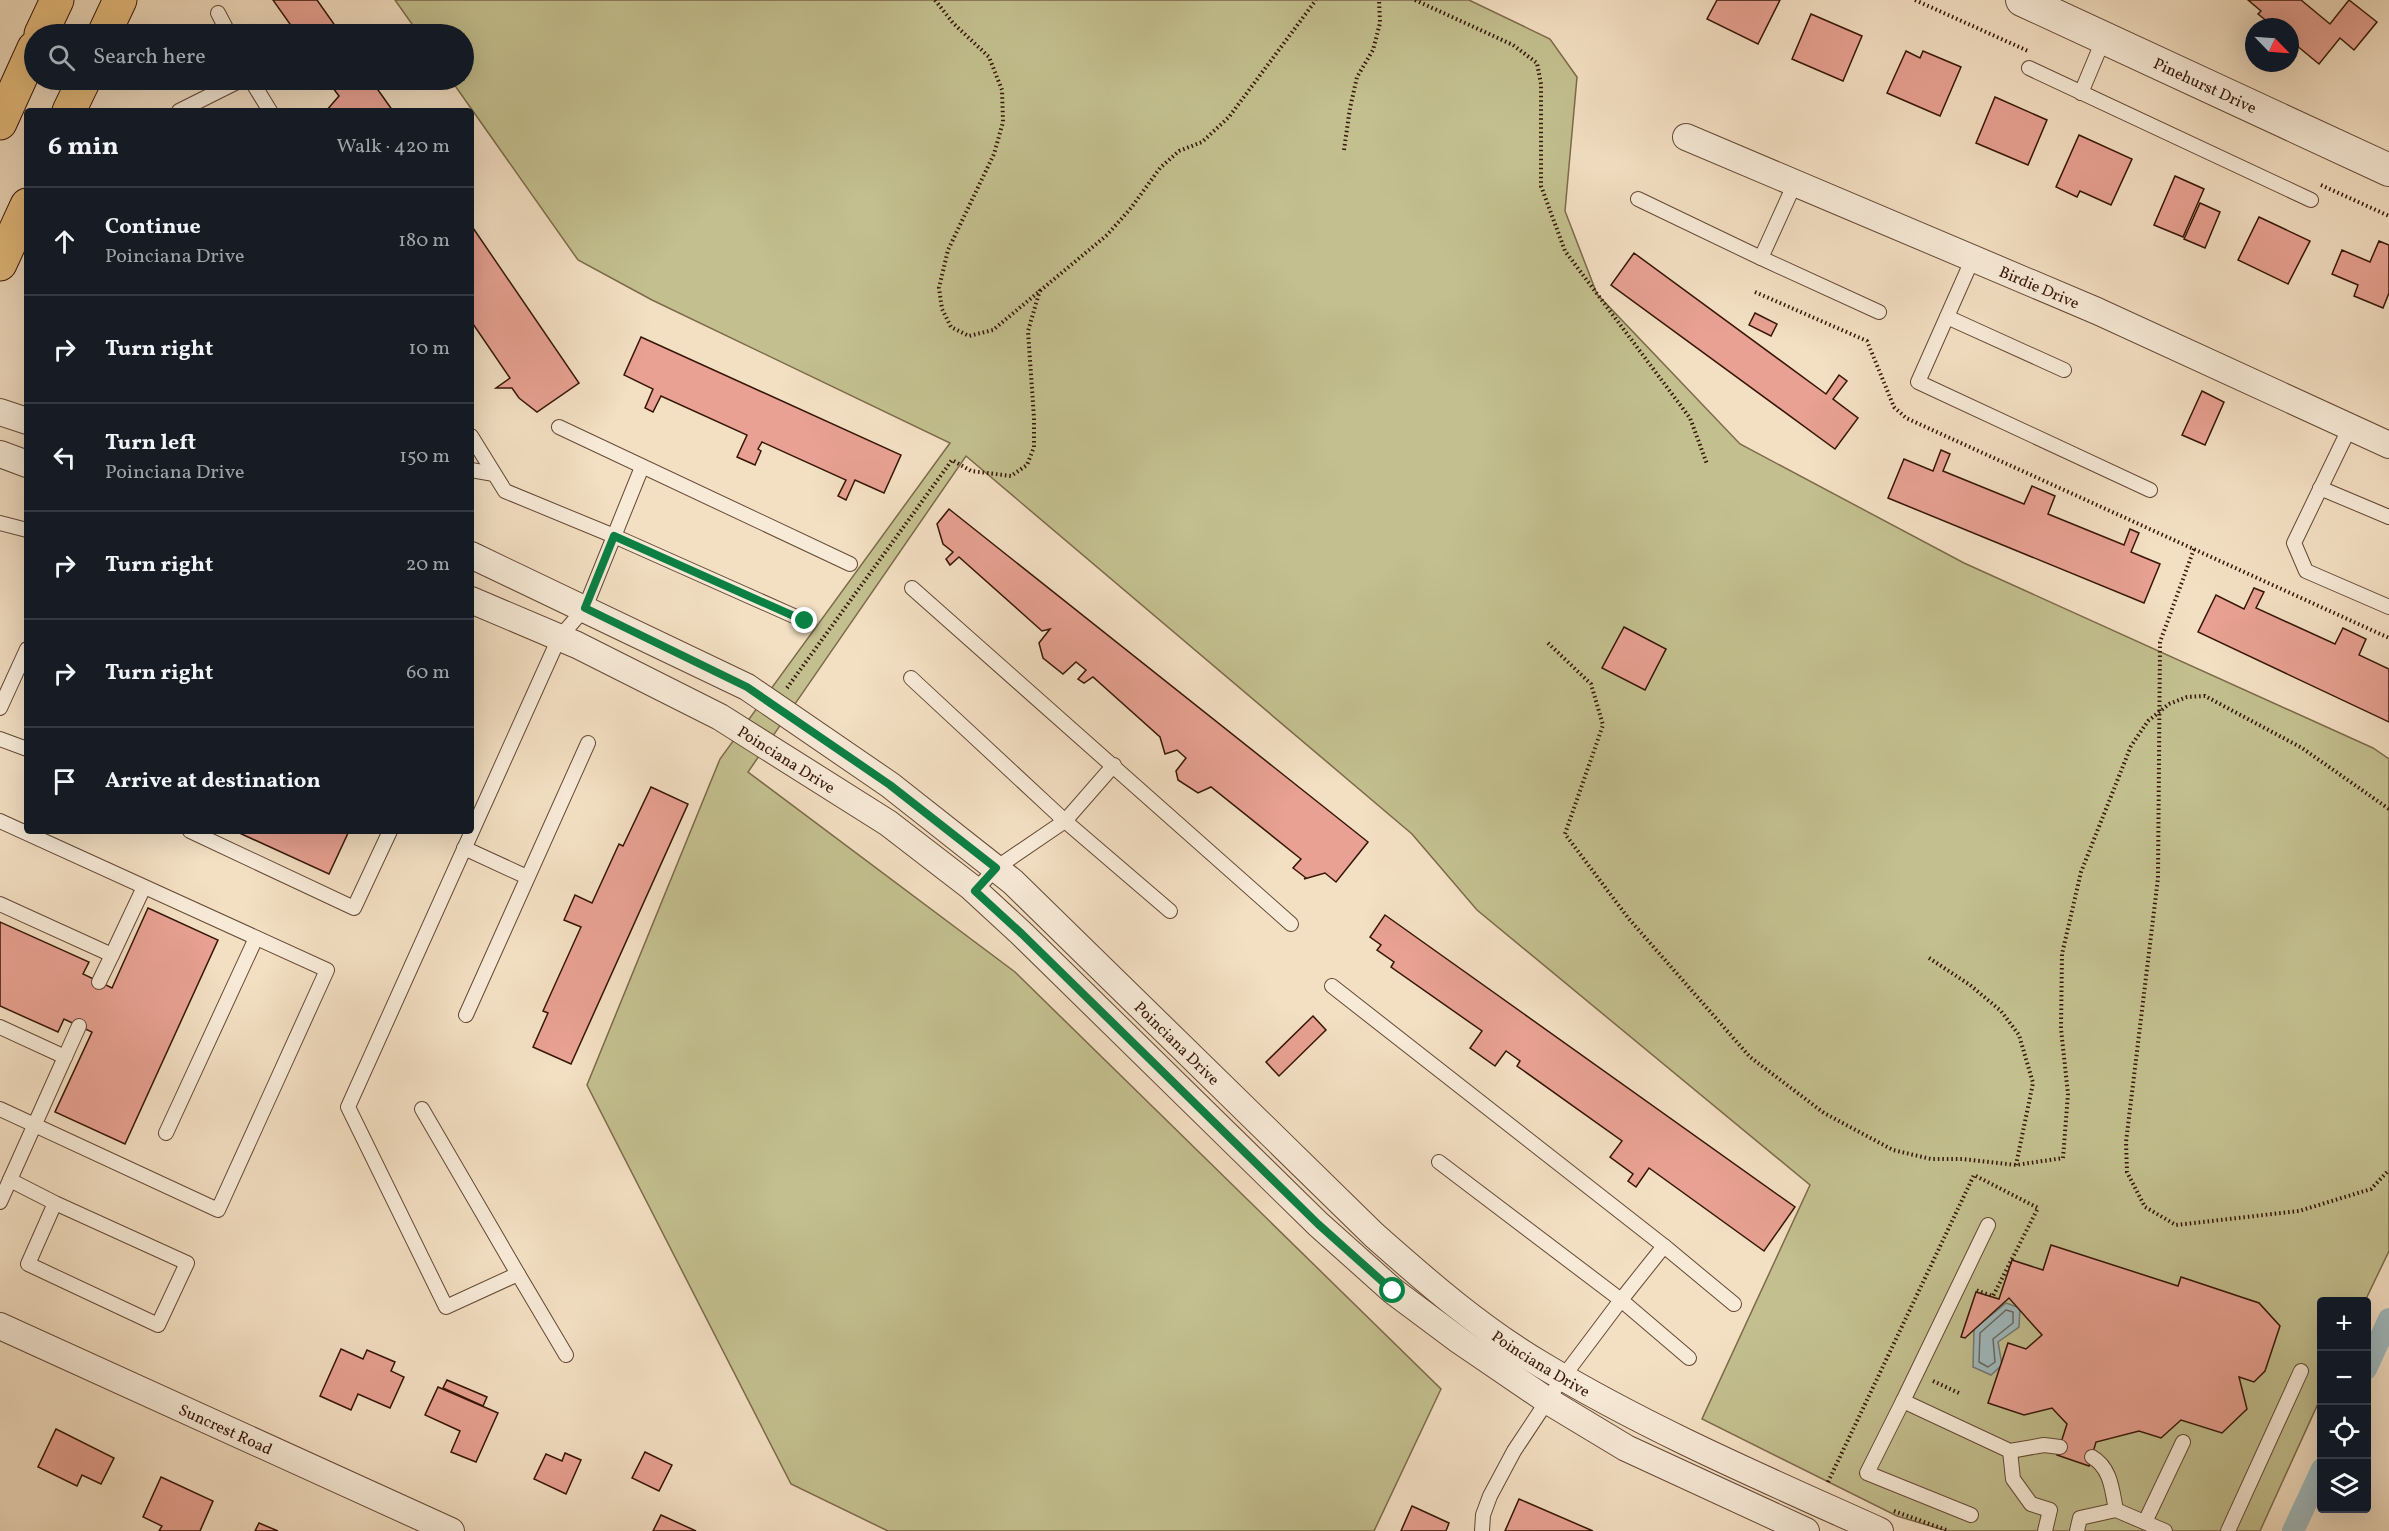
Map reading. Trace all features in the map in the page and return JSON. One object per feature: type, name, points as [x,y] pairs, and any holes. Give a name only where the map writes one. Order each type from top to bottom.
[{"type":"main road","points":[[46,24],[57,0]]},
{"type":"main road","points":[[109,24],[120,0]]},
{"type":"main road","points":[[0,123],[24,70]]},
{"type":"main road","points":[[70,108],[79,90]]},
{"type":"main road","points":[[0,264],[24,211]]},
{"type":"street","name":"Pinehurst Drive","points":[[2022,0],[2389,170]]},
{"type":"street","name":"Birdie Drive","points":[[1686,137],[2097,311],[2389,445]]},
{"type":"street","points":[[0,412],[24,419]]},
{"type":"street","points":[[0,454],[24,463]]},
{"type":"street","name":"Poinciana Drive","points":[[474,556],[747,687],[890,785],[1013,882],[1374,1235],[1435,1289],[1494,1333],[1614,1406],[1707,1453],[1887,1521]]},
{"type":"street","name":"Poinciana Drive","points":[[474,601],[559,638],[729,722],[888,823],[975,891],[1022,934],[1326,1232],[1393,1291],[1460,1341],[1548,1401],[1626,1448],[1806,1531]]},
{"type":"street","name":"Suncrest Road","points":[[0,1326],[451,1531]]},
{"type":"lane","points":[[218,13],[224,24]]},
{"type":"lane","points":[[2081,93],[2104,38]]},
{"type":"lane","points":[[2029,68],[2311,201]]},
{"type":"lane","points":[[184,108],[221,90]]},
{"type":"lane","points":[[257,90],[268,108]]},
{"type":"lane","points":[[1761,258],[1795,183]]},
{"type":"lane","points":[[1638,199],[1879,312]]},
{"type":"lane","points":[[1973,258],[1918,382],[2150,490]]},
{"type":"lane","points":[[1947,317],[2064,370]]},
{"type":"lane","points":[[559,427],[850,564]]},
{"type":"lane","points":[[2350,427],[2294,543],[2306,571],[2389,607]]},
{"type":"lane","points":[[474,441],[505,491],[614,536],[805,621]]},
{"type":"lane","points":[[474,826],[559,638],[585,608],[642,467]]},
{"type":"lane","points":[[474,471],[494,474]]},
{"type":"lane","points":[[2320,488],[2389,517]]},
{"type":"lane","points":[[0,523],[24,529]]},
{"type":"lane","points":[[912,588],[1292,924]]},
{"type":"lane","points":[[0,708],[24,656]]},
{"type":"lane","points":[[911,678],[1065,821],[1170,911]]},
{"type":"lane","points":[[0,739],[24,747]]},
{"type":"lane","points":[[466,1015],[588,743]]},
{"type":"lane","points":[[975,891],[996,868],[1065,821],[1114,765]]},
{"type":"lane","points":[[0,821],[24,832]]},
{"type":"lane","points":[[0,1109],[218,1209],[327,970],[28,834]]},
{"type":"lane","points":[[196,834],[354,908],[389,834]]},
{"type":"lane","points":[[470,834],[348,1107],[446,1307],[518,1274]]},
{"type":"lane","points":[[464,848],[526,877]]},
{"type":"lane","points":[[99,982],[144,887]]},
{"type":"lane","points":[[0,904],[112,955]]},
{"type":"lane","points":[[166,1133],[256,938]]},
{"type":"lane","points":[[1332,986],[1664,1246],[1734,1304]]},
{"type":"lane","points":[[0,1202],[79,1026]]},
{"type":"lane","points":[[0,1028],[65,1057]]},
{"type":"lane","points":[[422,1109],[566,1355]]},
{"type":"lane","points":[[1439,1162],[1622,1300],[1689,1358]]},
{"type":"lane","points":[[10,1180],[187,1263],[158,1325],[28,1264],[55,1203]]},
{"type":"lane","points":[[1971,1515],[1867,1473],[1988,1225]]},
{"type":"lane","points":[[1482,1531],[1490,1496],[1514,1451],[1563,1377],[1664,1246]]},
{"type":"lane","points":[[2228,1531],[2301,1371]]},
{"type":"lane","points":[[1903,1401],[2010,1451],[2044,1445],[2060,1447]]},
{"type":"lane","points":[[2145,1522],[2182,1442]]},
{"type":"lane","points":[[2010,1451],[2013,1479],[2031,1504],[2050,1510],[2045,1531]]},
{"type":"lane","points":[[2092,1457],[2099,1461],[2110,1478],[2116,1510]]},
{"type":"lane","points":[[2077,1531],[2080,1518],[2116,1510],[2165,1531]]},
{"type":"path","points":[[935,0],[953,23],[989,57],[1002,90],[1003,122],[994,154],[948,250],[939,288],[942,309],[951,327],[969,336],[993,330],[1107,235],[1131,208],[1160,168],[1179,151],[1202,142],[1229,117],[1316,0]]},
{"type":"path","points":[[1344,150],[1357,77],[1373,50],[1380,24],[1378,0]]},
{"type":"path","points":[[1415,0],[1513,45],[1537,63],[1541,84],[1541,186],[1565,250],[1689,418],[1707,464]]},
{"type":"path","points":[[782,695],[952,460],[971,471],[1011,476],[1027,465],[1034,447],[1028,331],[1041,290]]},
{"type":"path","points":[[1755,292],[1867,341],[1894,407],[1906,418],[2389,638]]},
{"type":"path","points":[[2194,549],[2160,642],[2158,878],[2126,1142],[2127,1172],[2145,1207],[2176,1225],[2299,1211],[2371,1189],[2389,1170]]},
{"type":"path","points":[[1548,643],[1592,684],[1603,725],[1566,834],[1629,919],[1750,1057],[1824,1113],[1893,1149],[1931,1159],[1962,1159],[2016,1165],[2063,1158],[2068,1094],[2061,1029],[2062,954],[2080,872],[2131,746],[2148,721],[2169,704],[2187,697],[2205,696],[2302,748],[2389,809]]},
{"type":"path","points":[[1929,958],[1970,985],[2001,1011],[2019,1035],[2033,1083],[2016,1165]]},
{"type":"path","points":[[1832,1488],[1826,1486],[1974,1175],[2038,1208],[1993,1296],[1977,1289],[1972,1299]]},
{"type":"path","points":[[1937,1371],[1932,1381],[1961,1394]]},
{"type":"path","points":[[1887,1521],[1949,1531]]},
{"type":"shaded area","points":[[395,0],[1469,0],[1550,39],[1577,77],[1565,211],[1597,294],[1740,444],[1964,563],[2373,748],[2389,759],[2389,1251],[2367,1297],[2317,1297],[2317,1406],[2260,1531],[1947,1531],[1897,1516],[1702,1419],[1810,1185],[1477,910],[1412,834],[966,456],[748,772],[1015,972],[1441,1389],[1374,1531],[888,1531],[791,1484],[587,1085],[720,759],[950,443],[652,300],[578,260],[474,113],[474,108],[471,108],[458,90],[474,90],[474,24],[412,24]]},
{"type":"water","points":[[2006,1303],[2020,1308],[2019,1327],[1998,1342],[2002,1365],[1991,1375],[1973,1367],[1974,1329]]},
{"type":"building","points":[[273,0],[317,0],[334,24],[290,24]]},
{"type":"building","points":[[1717,0],[1780,0],[1758,44],[1707,19]]},
{"type":"building","points":[[2248,0],[2301,0],[2330,24],[2349,0],[2377,22],[2354,50],[2340,38],[2319,64],[2299,47],[2299,18],[2263,18],[2258,14],[2261,11]]},
{"type":"building","points":[[1811,14],[1862,36],[1843,81],[1792,59]]},
{"type":"building","points":[[1906,51],[1920,58],[1923,51],[1961,67],[1940,116],[1887,93]]},
{"type":"building","points":[[334,90],[378,90],[391,108],[329,108],[339,96]]},
{"type":"building","points":[[1995,97],[2047,120],[2028,165],[1976,143]]},
{"type":"building","points":[[2079,135],[2132,159],[2111,205],[2080,191],[2077,197],[2056,187]]},
{"type":"building","points":[[2175,176],[2204,189],[2183,237],[2154,225]]},
{"type":"building","points":[[2200,203],[2220,212],[2205,248],[2184,239]]},
{"type":"building","points":[[2259,217],[2310,241],[2288,284],[2238,260]]},
{"type":"building","points":[[474,229],[579,383],[537,412],[519,398],[512,388],[496,388],[510,378],[474,325]]},
{"type":"building","points":[[2379,241],[2389,245],[2389,293],[2383,308],[2354,296],[2358,285],[2332,274],[2342,250],[2370,262]]},
{"type":"building","points":[[1634,253],[1826,394],[1839,375],[1847,381],[1833,399],[1858,418],[1835,449],[1611,285]]},
{"type":"building","points":[[1755,313],[1777,324],[1771,336],[1749,325]]},
{"type":"building","points":[[641,337],[901,455],[884,493],[855,480],[846,500],[838,496],[846,480],[762,442],[755,465],[737,457],[747,435],[661,396],[653,412],[645,408],[653,389],[624,375]]},
{"type":"building","points":[[2202,391],[2224,402],[2205,445],[2182,435]]},
{"type":"building","points":[[1941,450],[1950,454],[1943,471],[2024,504],[2032,486],[2055,496],[2048,514],[2124,545],[2130,529],[2139,533],[2131,552],[2160,564],[2144,603],[1888,498],[1904,459],[1933,471]]},
{"type":"building","points":[[949,509],[1368,842],[1336,882],[1325,873],[1304,879],[1306,878],[1293,868],[1301,859],[1211,787],[1198,793],[1178,780],[1176,771],[1186,758],[1177,750],[1165,754],[1160,737],[1093,677],[1084,683],[1078,679],[1086,670],[1076,662],[1063,674],[1043,658],[1039,643],[1050,629],[1042,631],[959,557],[950,565],[946,559],[953,552],[943,544],[937,524]]},
{"type":"building","points":[[2254,588],[2264,592],[2256,608],[2335,644],[2343,628],[2366,639],[2359,655],[2389,669],[2389,722],[2198,632],[2216,595],[2244,609]]},
{"type":"building","points":[[1624,627],[1666,649],[1645,690],[1602,668]]},
{"type":"building","points":[[651,787],[688,804],[571,1064],[533,1047],[548,1013],[543,1011],[581,927],[564,920],[575,895],[592,903],[619,844],[623,846]]},
{"type":"building","points":[[242,834],[348,834],[329,874]]},
{"type":"building","points":[[148,908],[218,940],[125,1144],[55,1112],[92,1032],[64,1019],[58,1032],[0,1006],[0,922],[89,962],[83,974],[112,988]]},
{"type":"building","points":[[1385,915],[1795,1207],[1764,1251],[1649,1168],[1636,1187],[1628,1181],[1633,1174],[1610,1157],[1622,1141],[1517,1066],[1520,1061],[1506,1051],[1495,1066],[1470,1048],[1482,1031],[1391,967],[1394,962],[1377,950],[1381,945],[1370,937]]},
{"type":"building","points":[[1313,1016],[1326,1030],[1279,1076],[1266,1062]]},
{"type":"building","points":[[2051,1245],[2178,1286],[2181,1277],[2259,1303],[2280,1326],[2265,1371],[2254,1382],[2239,1377],[2247,1409],[2222,1433],[2181,1420],[2161,1438],[2139,1431],[2096,1442],[2089,1466],[2057,1455],[2067,1424],[2052,1408],[2024,1415],[1988,1403],[2008,1343],[2026,1349],[2042,1335],[2009,1298],[1965,1338],[1961,1337],[1976,1292],[1999,1299],[2012,1260],[2043,1270]]},
{"type":"building","points":[[341,1349],[363,1359],[367,1350],[395,1362],[391,1371],[404,1377],[390,1408],[358,1394],[351,1410],[320,1396]]},
{"type":"building","points":[[447,1380],[487,1397],[483,1406],[443,1388]]},
{"type":"building","points":[[438,1387],[498,1413],[476,1462],[451,1452],[460,1431],[425,1415]]},
{"type":"building","points":[[56,1429],[114,1458],[101,1484],[82,1475],[77,1486],[38,1467]]},
{"type":"building","points":[[645,1452],[672,1465],[659,1491],[632,1478]]},
{"type":"building","points":[[565,1453],[581,1460],[566,1494],[534,1479],[546,1454],[562,1461]]},
{"type":"building","points":[[161,1477],[213,1501],[200,1531],[159,1531],[162,1526],[143,1517]]},
{"type":"building","points":[[1519,1499],[1593,1531],[1505,1531]]},
{"type":"building","points":[[1412,1506],[1449,1523],[1446,1531],[1401,1531]]},
{"type":"building","points":[[661,1515],[696,1531],[653,1531]]},
{"type":"building","points":[[259,1523],[278,1531],[255,1531]]},
{"type":"waterway","points":[[2371,1358],[2389,1319]]},
{"type":"waterway","points":[[2293,1531],[2317,1480]]},
{"type":"route","points":[[805,621],[614,536],[585,608],[747,687],[890,785],[996,868],[975,891],[1022,934],[1318,1224],[1393,1291]]}]
